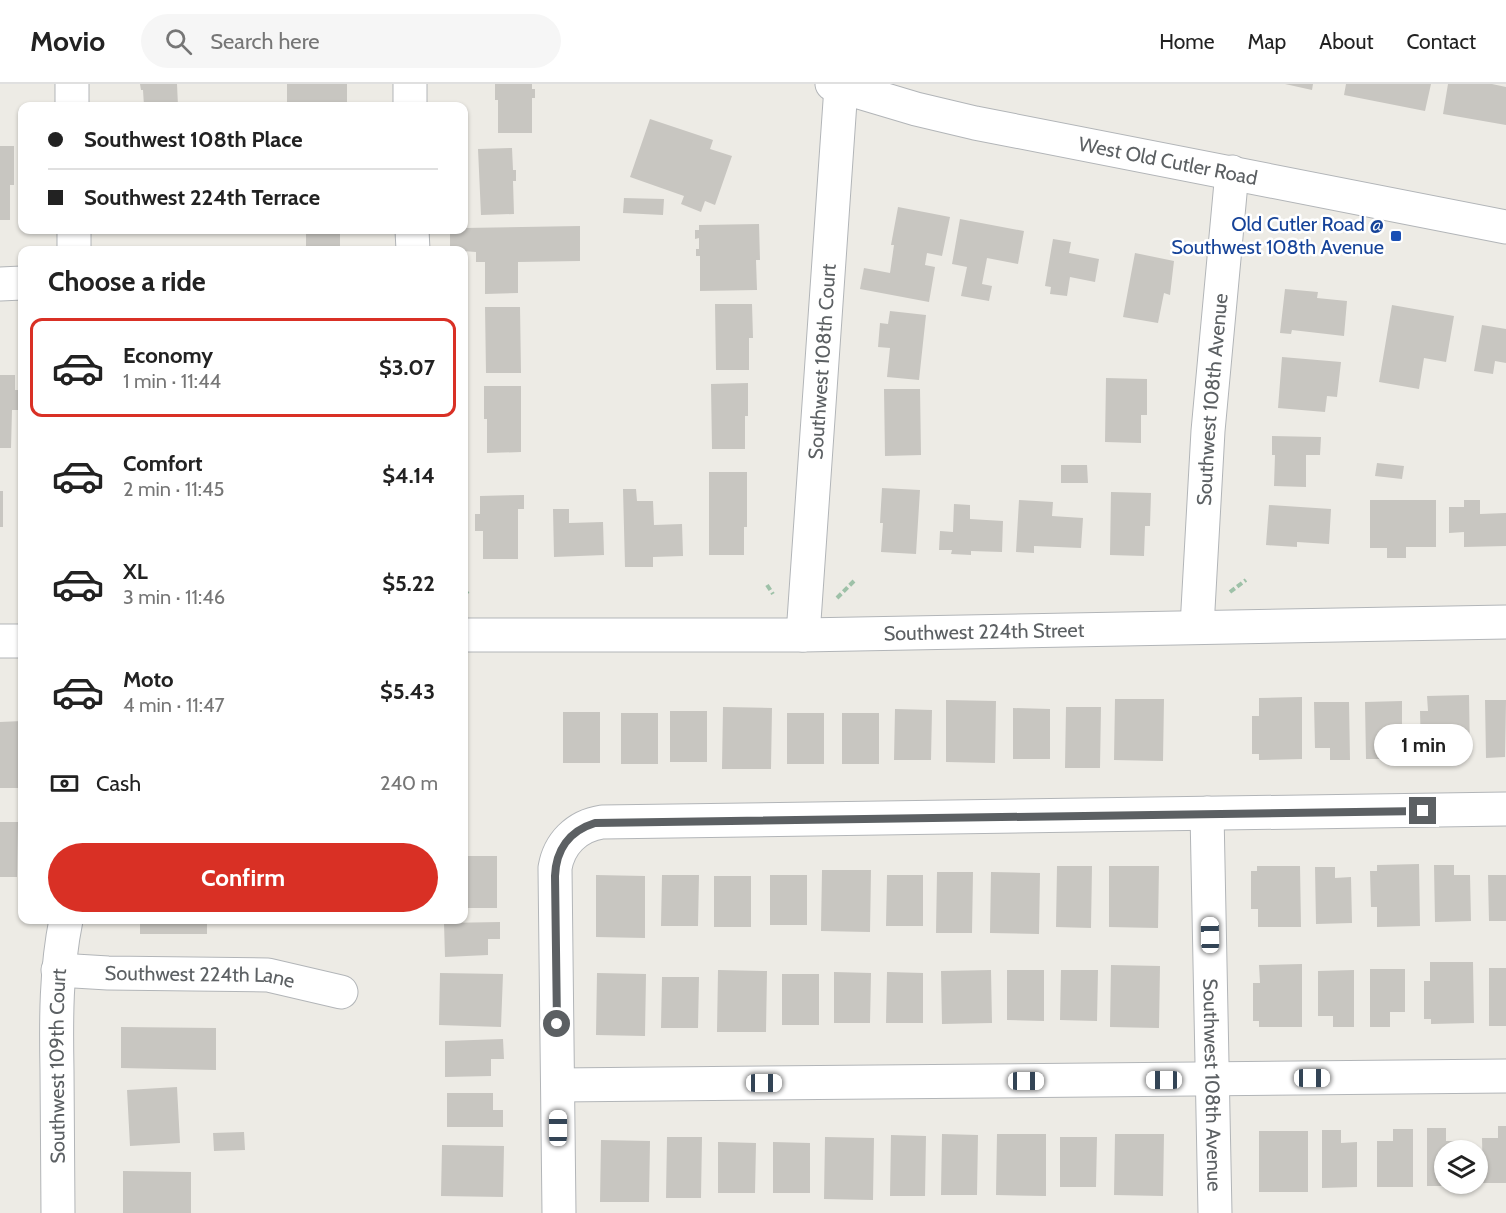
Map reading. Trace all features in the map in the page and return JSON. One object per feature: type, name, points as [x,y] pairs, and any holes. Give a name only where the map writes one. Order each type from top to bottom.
[{"type":"street","points":[[72,84],[72,102]]},
{"type":"street","points":[[410,84],[410,102]]},
{"type":"street","name":"West Old Cutler Road","points":[[837,86],[975,123],[1506,227]]},
{"type":"street","name":"Southwest 108th Court","points":[[803,634],[837,86]]},
{"type":"street","name":"Southwest 108th Avenue","points":[[1197,627],[1208,431],[1232,172]]},
{"type":"street","points":[[0,284],[18,284]]},
{"type":"street","name":"Southwest 224th Street","points":[[468,635],[803,634],[1506,622]]},
{"type":"street","points":[[0,641],[18,641]]},
{"type":"street","points":[[559,1213],[555,868],[565,842],[583,828],[602,822],[1506,809]]},
{"type":"street","name":"Southwest 108th Avenue","points":[[1207,813],[1215,1213]]},
{"type":"street","name":"Southwest 109th Court","points":[[58,1213],[58,970],[65,924]]},
{"type":"street","name":"Southwest 224th Lane","points":[[58,970],[108,973],[268,975],[341,992]]},
{"type":"street","points":[[558,1085],[1506,1076]]},
{"type":"path","points":[[1227,594],[1246,580]]},
{"type":"path","points":[[832,603],[854,581]]},
{"type":"building","points":[[140,84],[177,84],[178,102],[144,102],[143,90]]},
{"type":"building","points":[[287,84],[347,84],[347,102],[287,102]]},
{"type":"building","points":[[495,84],[532,84],[532,89],[535,89],[535,98],[532,98],[532,133],[498,133],[498,100],[495,100]]},
{"type":"building","points":[[1285,84],[1313,84],[1312,90]]},
{"type":"building","points":[[1346,84],[1431,84],[1425,111],[1344,95]]},
{"type":"building","points":[[1448,84],[1492,84],[1506,87],[1506,125],[1443,114]]},
{"type":"building","points":[[650,119],[713,140],[710,149],[732,156],[715,205],[705,201],[701,212],[681,204],[684,196],[630,177]]},
{"type":"building","points":[[0,146],[14,146],[14,185],[10,185],[10,220],[0,220]]},
{"type":"building","points":[[512,148],[513,170],[516,170],[516,181],[513,181],[514,214],[481,215],[478,149]]},
{"type":"building","points":[[624,198],[664,199],[663,215],[623,213]]},
{"type":"building","points":[[898,207],[950,217],[942,256],[927,253],[925,265],[935,267],[929,302],[860,289],[864,268],[890,273],[894,245],[891,245]]},
{"type":"building","points":[[960,219],[1024,231],[1018,264],[987,258],[982,284],[992,286],[989,301],[961,296],[967,267],[952,264]]},
{"type":"building","points":[[759,224],[760,260],[756,260],[757,290],[700,291],[700,256],[696,256],[696,249],[699,249],[699,238],[695,239],[695,230],[699,230],[699,225]]},
{"type":"building","points":[[580,226],[580,261],[518,262],[518,293],[485,294],[485,262],[476,262],[476,252],[468,251],[468,246],[450,246],[450,234],[468,234],[468,228]]},
{"type":"building","points":[[306,234],[340,234],[340,246],[306,246]]},
{"type":"building","points":[[1053,239],[1071,242],[1069,253],[1099,259],[1095,282],[1070,277],[1067,296],[1050,294],[1051,287],[1045,286]]},
{"type":"building","points":[[1135,253],[1174,261],[1170,295],[1164,293],[1158,323],[1123,317]]},
{"type":"building","points":[[1285,289],[1318,292],[1317,298],[1347,301],[1344,336],[1292,330],[1291,334],[1280,333]]},
{"type":"building","points":[[715,304],[752,304],[753,338],[749,338],[749,370],[716,370]]},
{"type":"building","points":[[1392,305],[1454,316],[1446,362],[1424,358],[1419,389],[1379,382]]},
{"type":"building","points":[[485,307],[520,307],[521,373],[486,373]]},
{"type":"building","points":[[890,311],[926,315],[919,380],[887,377],[890,348],[878,347],[880,323],[888,324]]},
{"type":"building","points":[[1482,325],[1506,329],[1506,363],[1495,361],[1493,374],[1474,371]]},
{"type":"building","points":[[1282,357],[1341,362],[1337,397],[1327,396],[1325,412],[1278,408]]},
{"type":"building","points":[[0,375],[15,375],[18,410],[12,410],[11,448],[0,448]]},
{"type":"building","points":[[1106,378],[1147,379],[1147,415],[1141,415],[1141,443],[1105,442]]},
{"type":"building","points":[[748,383],[745,449],[712,449],[711,384]]},
{"type":"building","points":[[484,386],[521,386],[521,452],[487,453]]},
{"type":"building","points":[[884,389],[920,389],[921,455],[885,456]]},
{"type":"building","points":[[1272,436],[1321,437],[1320,455],[1306,455],[1306,487],[1274,486],[1275,455],[1272,455]]},
{"type":"building","points":[[1377,463],[1404,466],[1402,479],[1375,476]]},
{"type":"building","points":[[1061,465],[1087,465],[1088,483],[1061,483]]},
{"type":"building","points":[[709,472],[747,472],[747,527],[744,527],[744,555],[709,555]]},
{"type":"building","points":[[882,488],[920,490],[916,554],[881,552]]},
{"type":"building","points":[[623,489],[636,489],[637,501],[653,501],[654,525],[682,524],[683,556],[653,557],[653,567],[625,567]]},
{"type":"building","points":[[0,491],[3,491],[3,527],[0,527]]},
{"type":"building","points":[[1111,492],[1151,493],[1150,526],[1145,526],[1144,556],[1110,555]]},
{"type":"building","points":[[524,495],[524,509],[518,509],[518,559],[483,559],[483,531],[475,531],[475,514],[480,514],[480,496]]},
{"type":"building","points":[[1019,500],[1053,502],[1052,516],[1083,518],[1081,548],[1034,546],[1034,553],[1016,552]]},
{"type":"building","points":[[1370,500],[1436,500],[1436,547],[1406,547],[1406,558],[1387,558],[1387,548],[1370,548]]},
{"type":"building","points":[[1464,500],[1480,500],[1480,514],[1506,513],[1506,546],[1464,547],[1464,532],[1449,533],[1449,507],[1464,507]]},
{"type":"building","points":[[954,504],[970,505],[970,519],[1003,521],[1002,552],[971,551],[971,555],[951,554],[952,550],[939,550],[940,531],[953,532]]},
{"type":"building","points":[[1269,505],[1331,509],[1329,544],[1297,542],[1297,547],[1266,545]]},
{"type":"building","points":[[553,509],[569,509],[569,523],[603,522],[604,555],[554,557]]},
{"type":"building","points":[[1469,695],[1470,757],[1427,757],[1427,752],[1421,752],[1420,711],[1428,711],[1427,696]]},
{"type":"building","points":[[1302,697],[1302,759],[1259,760],[1259,754],[1252,754],[1252,716],[1259,716],[1259,698]]},
{"type":"building","points":[[1115,699],[1164,699],[1163,761],[1114,760]]},
{"type":"building","points":[[946,700],[996,701],[995,763],[946,762]]},
{"type":"building","points":[[1485,700],[1506,700],[1505,757],[1486,758]]},
{"type":"building","points":[[1402,701],[1402,747],[1386,748],[1386,759],[1366,759],[1365,702]]},
{"type":"building","points":[[1314,702],[1349,702],[1350,760],[1330,760],[1330,748],[1315,748]]},
{"type":"building","points":[[723,707],[772,708],[771,769],[722,769]]},
{"type":"building","points":[[1066,707],[1101,707],[1100,768],[1065,768]]},
{"type":"building","points":[[1013,708],[1050,709],[1050,759],[1013,759]]},
{"type":"building","points":[[895,709],[932,710],[931,760],[894,760]]},
{"type":"building","points":[[670,711],[707,711],[707,762],[670,762]]},
{"type":"building","points":[[563,712],[600,712],[600,763],[563,763]]},
{"type":"building","points":[[621,713],[658,713],[658,764],[621,764]]},
{"type":"building","points":[[787,713],[824,713],[824,764],[787,764]]},
{"type":"building","points":[[842,713],[879,713],[879,764],[842,764]]},
{"type":"building","points":[[18,721],[18,788],[0,788],[0,722]]},
{"type":"building","points":[[0,822],[18,822],[17,877],[0,877]]},
{"type":"building","points":[[468,856],[497,856],[497,908],[468,908]]},
{"type":"building","points":[[1419,864],[1420,926],[1377,927],[1377,907],[1371,907],[1370,871],[1377,871],[1377,865]]},
{"type":"building","points":[[1434,865],[1454,865],[1454,875],[1470,875],[1471,921],[1435,922]]},
{"type":"building","points":[[1057,866],[1092,866],[1091,928],[1056,927]]},
{"type":"building","points":[[1109,866],[1159,866],[1158,928],[1109,927]]},
{"type":"building","points":[[1257,866],[1300,866],[1301,927],[1258,927],[1258,909],[1251,909],[1251,871],[1257,871]]},
{"type":"building","points":[[1315,867],[1335,867],[1335,878],[1351,877],[1352,923],[1316,924]]},
{"type":"building","points":[[822,870],[871,870],[870,932],[821,931]]},
{"type":"building","points":[[937,872],[973,872],[972,933],[936,933]]},
{"type":"building","points":[[991,872],[1040,873],[1039,934],[990,933]]},
{"type":"building","points":[[596,875],[645,876],[645,938],[596,937]]},
{"type":"building","points":[[662,875],[699,875],[698,926],[661,926]]},
{"type":"building","points":[[770,875],[807,875],[807,925],[770,925]]},
{"type":"building","points":[[887,875],[923,875],[923,926],[886,926]]},
{"type":"building","points":[[1488,875],[1506,875],[1506,921],[1489,921]]},
{"type":"building","points":[[714,876],[751,876],[751,927],[714,927]]},
{"type":"building","points":[[500,922],[500,939],[488,939],[488,955],[445,957],[444,924]]},
{"type":"building","points":[[140,924],[207,924],[207,934],[140,934]]},
{"type":"building","points":[[1430,962],[1473,962],[1474,1023],[1431,1024],[1431,1019],[1424,1019],[1424,981],[1430,981]]},
{"type":"building","points":[[1302,964],[1302,1027],[1259,1027],[1259,1021],[1253,1021],[1253,983],[1260,983],[1259,965]]},
{"type":"building","points":[[1111,965],[1160,966],[1159,1028],[1110,1027]]},
{"type":"building","points":[[1489,968],[1506,968],[1506,1026],[1489,1026]]},
{"type":"building","points":[[1370,969],[1405,969],[1405,1012],[1390,1012],[1390,1027],[1370,1027]]},
{"type":"building","points":[[718,970],[767,971],[766,1032],[717,1032]]},
{"type":"building","points":[[991,970],[992,1023],[942,1024],[941,971]]},
{"type":"building","points":[[1007,970],[1044,970],[1044,1021],[1007,1020]]},
{"type":"building","points":[[1061,970],[1098,970],[1097,1021],[1060,1020]]},
{"type":"building","points":[[1354,970],[1354,1027],[1333,1027],[1333,1016],[1318,1016],[1318,971]]},
{"type":"building","points":[[834,972],[871,973],[870,1023],[834,1023]]},
{"type":"building","points":[[887,972],[923,973],[923,1023],[886,1023]]},
{"type":"building","points":[[440,973],[503,974],[501,1027],[439,1025]]},
{"type":"building","points":[[597,973],[646,974],[645,1036],[596,1035]]},
{"type":"building","points":[[782,974],[819,974],[819,1025],[782,1025]]},
{"type":"building","points":[[662,977],[699,977],[698,1028],[661,1028]]},
{"type":"building","points":[[121,1027],[216,1028],[216,1070],[121,1068]]},
{"type":"building","points":[[503,1039],[504,1059],[491,1059],[491,1076],[445,1077],[445,1041]]},
{"type":"building","points":[[177,1087],[180,1143],[130,1146],[127,1090]]},
{"type":"building","points":[[447,1093],[493,1093],[493,1110],[503,1110],[503,1127],[447,1127]]},
{"type":"building","points":[[1498,1126],[1506,1126],[1506,1183],[1488,1183],[1488,1140],[1482,1140],[1482,1138],[1498,1138]]},
{"type":"building","points":[[1427,1128],[1446,1128],[1446,1140],[1434,1140],[1434,1186],[1427,1186]]},
{"type":"building","points":[[1393,1129],[1413,1129],[1413,1187],[1377,1187],[1377,1141],[1393,1141]]},
{"type":"building","points":[[1322,1130],[1341,1130],[1341,1143],[1357,1142],[1357,1187],[1322,1188]]},
{"type":"building","points":[[1259,1131],[1308,1131],[1308,1192],[1259,1192]]},
{"type":"building","points":[[244,1132],[245,1150],[214,1151],[213,1133]]},
{"type":"building","points":[[942,1134],[978,1135],[977,1195],[941,1195]]},
{"type":"building","points":[[997,1134],[1046,1134],[1046,1196],[996,1195]]},
{"type":"building","points":[[1115,1134],[1164,1134],[1163,1196],[1114,1195]]},
{"type":"building","points":[[891,1135],[926,1136],[925,1196],[890,1196]]},
{"type":"building","points":[[667,1137],[702,1137],[701,1198],[666,1198]]},
{"type":"building","points":[[825,1137],[874,1138],[873,1200],[824,1199]]},
{"type":"building","points":[[1060,1137],[1097,1137],[1096,1187],[1060,1187]]},
{"type":"building","points":[[601,1140],[650,1141],[649,1202],[600,1202]]},
{"type":"building","points":[[718,1142],[756,1143],[755,1193],[718,1193]]},
{"type":"building","points":[[773,1142],[810,1143],[810,1193],[773,1193]]},
{"type":"building","points":[[442,1145],[504,1146],[503,1197],[441,1196]]},
{"type":"building","points":[[123,1171],[191,1172],[191,1213],[123,1213]]},
{"type":"place","name":"Old Cutler Road @ Southwest 108th Avenue","points":[[1396,236]]},
{"type":"route","points":[[557,1024],[556,861],[565,842],[578,831],[595,823],[1423,811]]}]
